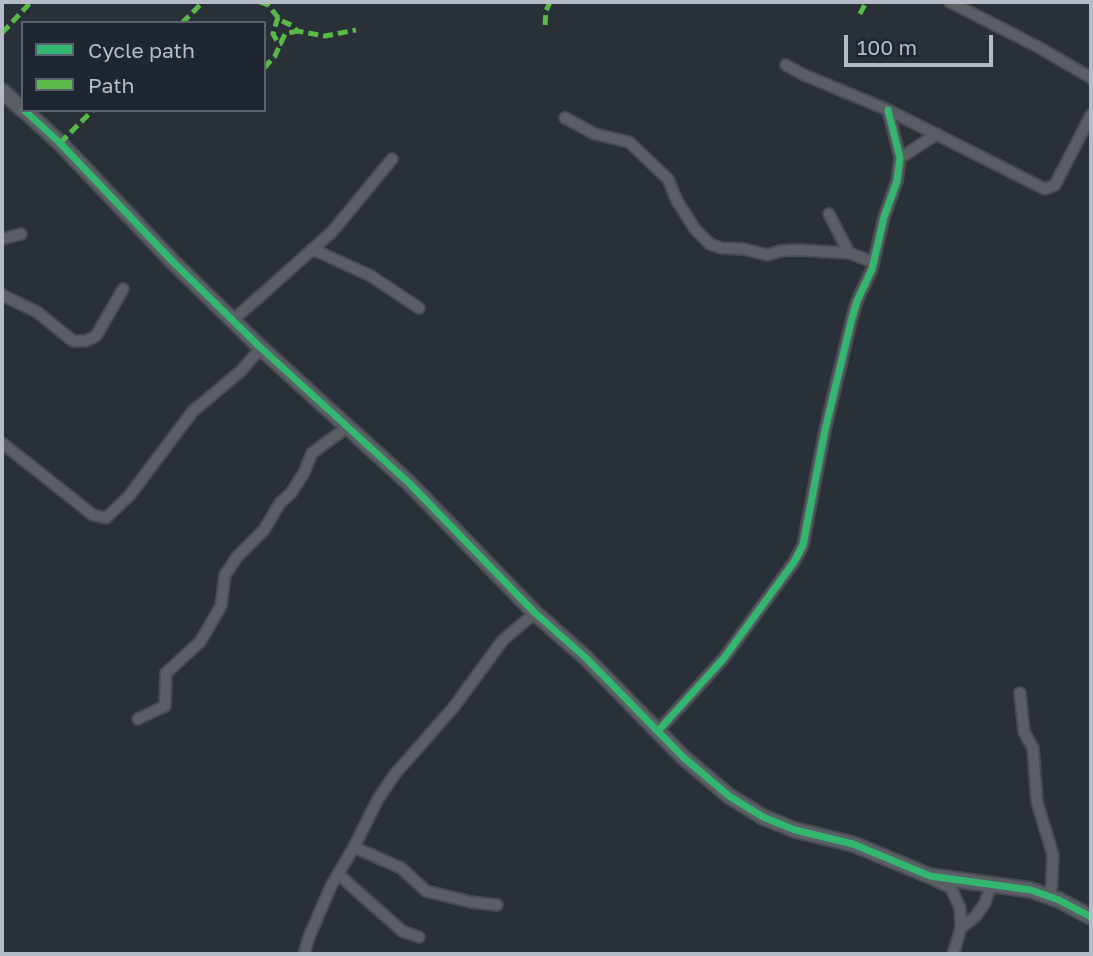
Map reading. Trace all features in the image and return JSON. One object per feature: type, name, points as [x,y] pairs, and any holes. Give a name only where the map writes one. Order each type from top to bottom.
[{"type":"street","points":[[950,2],[1040,48],[1091,78]]},
{"type":"street","points":[[786,65],[888,110],[1039,188],[1050,189],[1055,185],[1091,115]]},
{"type":"street","points":[[2,91],[21,108]]},
{"type":"street","points":[[658,732],[724,658],[794,562],[803,545],[825,430],[852,318],[873,262],[897,181],[900,158],[888,110]]},
{"type":"street","points":[[25,112],[60,143],[232,321],[435,508],[535,613],[586,658],[706,778],[763,817],[795,830],[853,844],[951,888],[960,908],[961,928],[953,954]]},
{"type":"street","points":[[565,118],[595,134],[629,142],[667,180],[695,229],[710,244],[767,255],[780,251],[849,253],[873,262]]},
{"type":"street","points":[[900,158],[937,134]]},
{"type":"street","points":[[232,321],[337,226],[392,159]]},
{"type":"street","points":[[828,214],[849,253]]},
{"type":"street","points":[[2,239],[21,234]]},
{"type":"street","points":[[313,249],[371,276],[419,308]]},
{"type":"street","points":[[2,295],[37,312],[73,341],[86,341],[96,336],[123,289]]},
{"type":"street","points":[[2,443],[93,514],[106,517],[128,496],[193,411],[240,371],[261,348]]},
{"type":"street","points":[[138,719],[165,706],[166,673],[200,642],[221,606],[225,575],[237,557],[264,530],[280,503],[291,493],[304,473],[312,453],[342,431],[345,424]]},
{"type":"street","points":[[304,954],[338,874],[368,817],[395,774],[453,708],[503,640],[535,613]]},
{"type":"street","points":[[1020,692],[1024,732],[1033,748],[1037,802],[1053,855],[1051,897]]},
{"type":"street","points":[[354,847],[401,868],[426,891],[497,905]]},
{"type":"street","points":[[916,870],[952,881],[1031,890],[1091,917]]},
{"type":"street","points":[[338,874],[402,931],[419,937]]},
{"type":"street","points":[[961,928],[975,917],[985,903],[991,886]]},
{"type":"marked path","points":[[2,33],[31,2]]},
{"type":"marked path","points":[[184,21],[203,2]]},
{"type":"marked path","points":[[260,2],[268,5],[280,20],[297,31],[325,36],[356,30]]},
{"type":"marked path","points":[[545,25],[550,2]]},
{"type":"marked path","points":[[860,14],[866,2]]},
{"type":"marked path","points":[[278,17],[273,34],[279,44],[282,43]]},
{"type":"marked path","points":[[266,66],[275,56],[285,34],[297,31]]},
{"type":"marked path","points":[[60,143],[91,112]]},
{"type":"cycle path","points":[[658,731],[724,658],[794,562],[803,545],[825,430],[852,318],[872,269],[884,217],[897,181],[900,158],[888,110]]},
{"type":"cycle path","points":[[26,112],[60,143],[173,262],[261,348],[409,483],[535,613],[586,658],[683,757],[729,796],[763,817],[795,830],[853,844],[930,876],[1031,890],[1059,900],[1091,917]]}]
